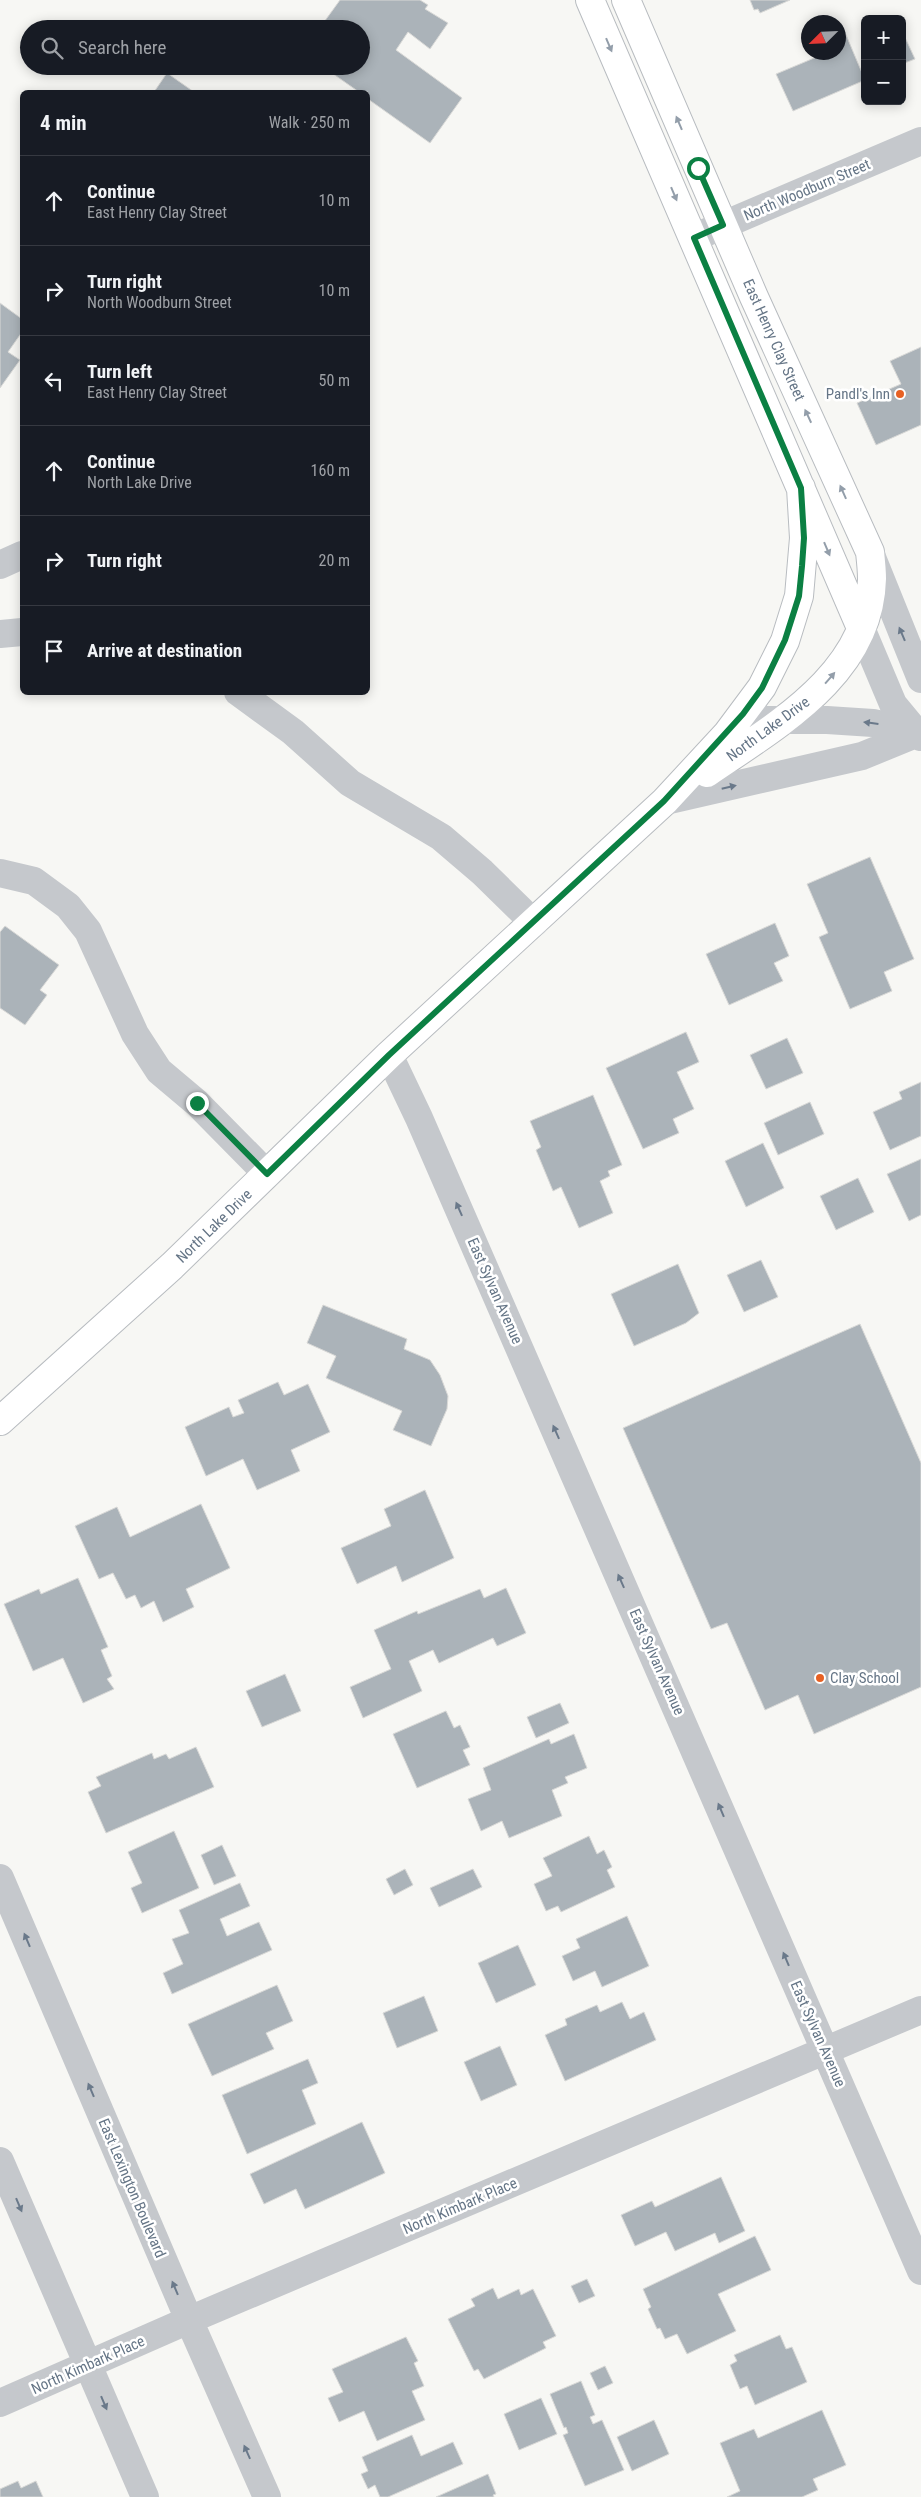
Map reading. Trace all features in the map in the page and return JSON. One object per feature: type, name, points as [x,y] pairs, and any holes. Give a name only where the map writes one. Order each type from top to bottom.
[{"type":"main road","points":[[590,0],[861,628]]},
{"type":"main road","name":"East Henry Clay Street","points":[[626,0],[723,225],[870,552]]},
{"type":"main road","name":"North Lake Drive","points":[[0,1421],[172,1266],[389,1055],[664,801],[738,720],[762,688],[785,640],[799,596],[804,538],[801,488]]},
{"type":"main road","name":"North Lake Drive","points":[[664,801],[784,720],[806,702],[838,668],[861,628],[867,611],[872,580],[870,552]]},
{"type":"street","name":"North Woodburn Street","points":[[694,238],[921,141]]},
{"type":"street","name":"East Henry Clay Street","points":[[870,552],[921,679]]},
{"type":"street","points":[[0,565],[20,556]]},
{"type":"street","points":[[861,628],[893,704],[920,730]]},
{"type":"street","points":[[0,634],[20,632]]},
{"type":"street","points":[[242,695],[293,732],[350,783],[441,837],[482,872],[534,923]]},
{"type":"street","points":[[738,720],[873,723],[920,730]]},
{"type":"street","points":[[664,801],[862,756],[920,730]]},
{"type":"street","points":[[0,873],[34,881],[68,906],[88,931],[135,1034],[159,1071],[197,1103],[267,1174]]},
{"type":"street","name":"East Sylvan Avenue","points":[[389,1055],[419,1118],[921,2271]]},
{"type":"street","name":"East Lexington Boulevard","points":[[0,1878],[188,2320],[267,2497]]},
{"type":"street","name":"North Kimbark Place","points":[[0,2403],[188,2320],[826,2052],[921,2010]]},
{"type":"street","points":[[0,2161],[145,2497]]},
{"type":"building","points":[[340,0],[420,0],[428,5],[425,9],[448,23],[430,49],[408,32],[396,50],[462,98],[430,143],[370,100],[370,90],[356,90],[335,75],[370,75],[370,20],[326,20]]},
{"type":"building","points":[[750,0],[790,0],[760,13],[758,9],[754,10]]},
{"type":"building","points":[[846,35],[861,70],[861,82],[793,111],[776,74],[809,60],[846,60]]},
{"type":"building","points":[[906,40],[915,59],[906,62]]},
{"type":"building","points":[[166,75],[170,75],[191,90],[155,90]]},
{"type":"building","points":[[0,303],[20,318],[20,335],[8,352],[20,360],[0,388]]},
{"type":"building","name":"Pandl's Inn","points":[[921,347],[921,425],[876,445],[857,403],[901,384],[890,361]]},
{"type":"building","points":[[870,857],[914,959],[884,972],[892,991],[850,1009],[819,937],[828,933],[807,884]]},
{"type":"building","points":[[775,923],[789,956],[774,963],[783,981],[729,1005],[706,954]]},
{"type":"building","points":[[5,926],[59,965],[40,990],[47,995],[25,1025],[0,1008],[0,932]]},
{"type":"building","points":[[686,1032],[699,1062],[677,1072],[694,1109],[673,1119],[679,1133],[643,1149],[606,1068]]},
{"type":"building","points":[[787,1038],[803,1073],[766,1089],[750,1055]]},
{"type":"building","points":[[921,1082],[921,1136],[890,1150],[873,1112],[902,1099],[899,1092]]},
{"type":"building","points":[[593,1095],[622,1165],[608,1171],[610,1176],[600,1181],[613,1213],[579,1228],[561,1187],[553,1191],[536,1150],[541,1147],[530,1121]]},
{"type":"building","points":[[810,1102],[824,1134],[778,1155],[764,1123]]},
{"type":"building","points":[[763,1143],[784,1188],[746,1207],[725,1161]]},
{"type":"building","points":[[921,1159],[921,1215],[909,1221],[887,1174]]},
{"type":"building","points":[[858,1178],[874,1212],[836,1230],[820,1196]]},
{"type":"building","points":[[761,1260],[778,1297],[744,1312],[727,1275]]},
{"type":"building","points":[[678,1264],[699,1313],[686,1323],[634,1346],[611,1294]]},
{"type":"building","points":[[323,1305],[407,1339],[404,1349],[430,1360],[440,1375],[448,1396],[447,1409],[431,1446],[393,1430],[402,1411],[326,1378],[336,1356],[307,1343]]},
{"type":"building","points":[[860,1324],[921,1463],[921,1687],[814,1734],[798,1695],[765,1710],[727,1623],[711,1629],[623,1428]]},
{"type":"building","points":[[278,1382],[284,1395],[308,1384],[330,1432],[291,1450],[300,1471],[257,1490],[243,1459],[206,1476],[185,1427],[229,1407],[233,1417],[244,1413],[238,1400]]},
{"type":"building","points":[[425,1490],[454,1558],[402,1582],[396,1566],[357,1584],[341,1548],[391,1526],[384,1509]]},
{"type":"building","points":[[201,1504],[230,1568],[186,1589],[194,1607],[163,1622],[154,1601],[141,1608],[135,1595],[126,1599],[113,1573],[99,1579],[75,1526],[117,1507],[130,1537]]},
{"type":"building","points":[[78,1578],[108,1647],[101,1650],[112,1676],[107,1679],[114,1689],[83,1703],[63,1658],[33,1671],[4,1604],[39,1589],[41,1594]]},
{"type":"building","points":[[506,1588],[526,1633],[497,1646],[493,1638],[439,1663],[433,1650],[409,1661],[422,1691],[363,1718],[350,1687],[391,1669],[374,1630],[417,1611],[418,1614],[480,1589],[484,1598]]},
{"type":"building","points":[[285,1674],[301,1711],[262,1727],[246,1691]]},
{"type":"building","points":[[560,1703],[569,1723],[536,1738],[527,1717]]},
{"type":"building","points":[[446,1711],[454,1728],[460,1725],[470,1747],[463,1750],[470,1765],[417,1788],[393,1734]]},
{"type":"building","points":[[574,1734],[587,1768],[565,1777],[568,1783],[552,1790],[562,1816],[509,1838],[502,1821],[481,1831],[468,1799],[491,1790],[483,1768],[549,1739],[551,1744]]},
{"type":"building","points":[[196,1747],[214,1787],[106,1833],[88,1792],[101,1786],[96,1777],[152,1753],[154,1759],[166,1754],[169,1759]]},
{"type":"building","points":[[174,1831],[199,1888],[142,1913],[131,1888],[142,1883],[128,1852]]},
{"type":"building","points":[[589,1836],[597,1854],[604,1850],[612,1867],[607,1870],[615,1887],[561,1912],[558,1906],[546,1911],[534,1884],[552,1876],[543,1858]]},
{"type":"building","points":[[222,1845],[236,1876],[214,1885],[201,1855]]},
{"type":"building","points":[[405,1869],[413,1885],[394,1895],[386,1879]]},
{"type":"building","points":[[473,1869],[482,1887],[439,1907],[430,1888]]},
{"type":"building","points":[[240,1883],[250,1906],[220,1919],[227,1936],[259,1922],[272,1950],[172,1994],[163,1973],[183,1964],[172,1939],[189,1933],[179,1910]]},
{"type":"building","points":[[627,1916],[649,1966],[602,1987],[595,1971],[573,1981],[562,1956],[580,1948],[576,1939]]},
{"type":"building","points":[[518,1945],[536,1985],[496,2003],[478,1963]]},
{"type":"building","points":[[277,1985],[293,2021],[266,2033],[274,2049],[212,2076],[188,2024]]},
{"type":"building","points":[[424,1996],[438,2031],[397,2048],[383,2013]]},
{"type":"building","points":[[622,2002],[630,2019],[644,2012],[656,2040],[565,2081],[545,2035],[567,2025],[565,2019],[597,2005],[600,2012]]},
{"type":"building","points":[[500,2046],[517,2085],[481,2101],[464,2062]]},
{"type":"building","points":[[308,2059],[318,2083],[302,2090],[316,2124],[247,2154],[222,2095]]},
{"type":"building","points":[[362,2122],[385,2173],[305,2209],[296,2189],[264,2204],[250,2174]]},
{"type":"building","points":[[721,2177],[745,2231],[719,2243],[715,2233],[675,2251],[666,2232],[635,2246],[621,2215],[652,2201],[655,2207]]},
{"type":"building","points":[[755,2236],[771,2270],[718,2294],[736,2331],[687,2354],[677,2334],[665,2339],[660,2328],[657,2329],[648,2309],[651,2307],[643,2289]]},
{"type":"building","points":[[587,2279],[595,2296],[579,2303],[571,2286]]},
{"type":"building","points":[[493,2288],[498,2299],[519,2289],[521,2295],[533,2289],[556,2336],[543,2342],[546,2348],[484,2379],[478,2369],[474,2371],[448,2319],[475,2306],[471,2299]]},
{"type":"building","points":[[780,2335],[786,2349],[792,2347],[807,2382],[755,2405],[747,2386],[740,2389],[730,2365],[737,2361],[734,2355]]},
{"type":"building","points":[[406,2337],[418,2361],[414,2363],[424,2386],[412,2391],[425,2420],[377,2441],[364,2411],[339,2422],[328,2398],[343,2392],[332,2369]]},
{"type":"building","points":[[605,2366],[613,2383],[598,2390],[590,2373]]},
{"type":"building","points":[[581,2381],[595,2415],[590,2417],[593,2424],[602,2420],[624,2470],[585,2486],[563,2435],[568,2433],[566,2427],[564,2428],[550,2394]]},
{"type":"building","points":[[541,2398],[557,2434],[519,2450],[504,2414]]},
{"type":"building","points":[[822,2410],[846,2465],[813,2479],[818,2490],[802,2497],[727,2497],[740,2491],[720,2443],[754,2429],[758,2438]]},
{"type":"building","points":[[654,2420],[669,2454],[632,2471],[617,2437]]},
{"type":"building","points":[[412,2435],[421,2456],[453,2442],[463,2464],[388,2497],[380,2497],[375,2485],[368,2489],[361,2474],[368,2471],[362,2457]]},
{"type":"building","points":[[488,2474],[496,2494],[493,2495],[494,2497],[436,2497]]},
{"type":"building","points":[[18,2481],[21,2488],[36,2481],[43,2497],[0,2497],[0,2489]]},
{"type":"place","name":"Pandl's Inn","points":[[900,394]]},
{"type":"place","name":"Clay School","points":[[820,1678]]},
{"type":"route","points":[[197,1103],[267,1174],[389,1055],[664,801],[727,734],[762,688],[785,640],[799,596],[804,538],[801,488],[711,282],[694,238],[723,225],[698,168]]}]
